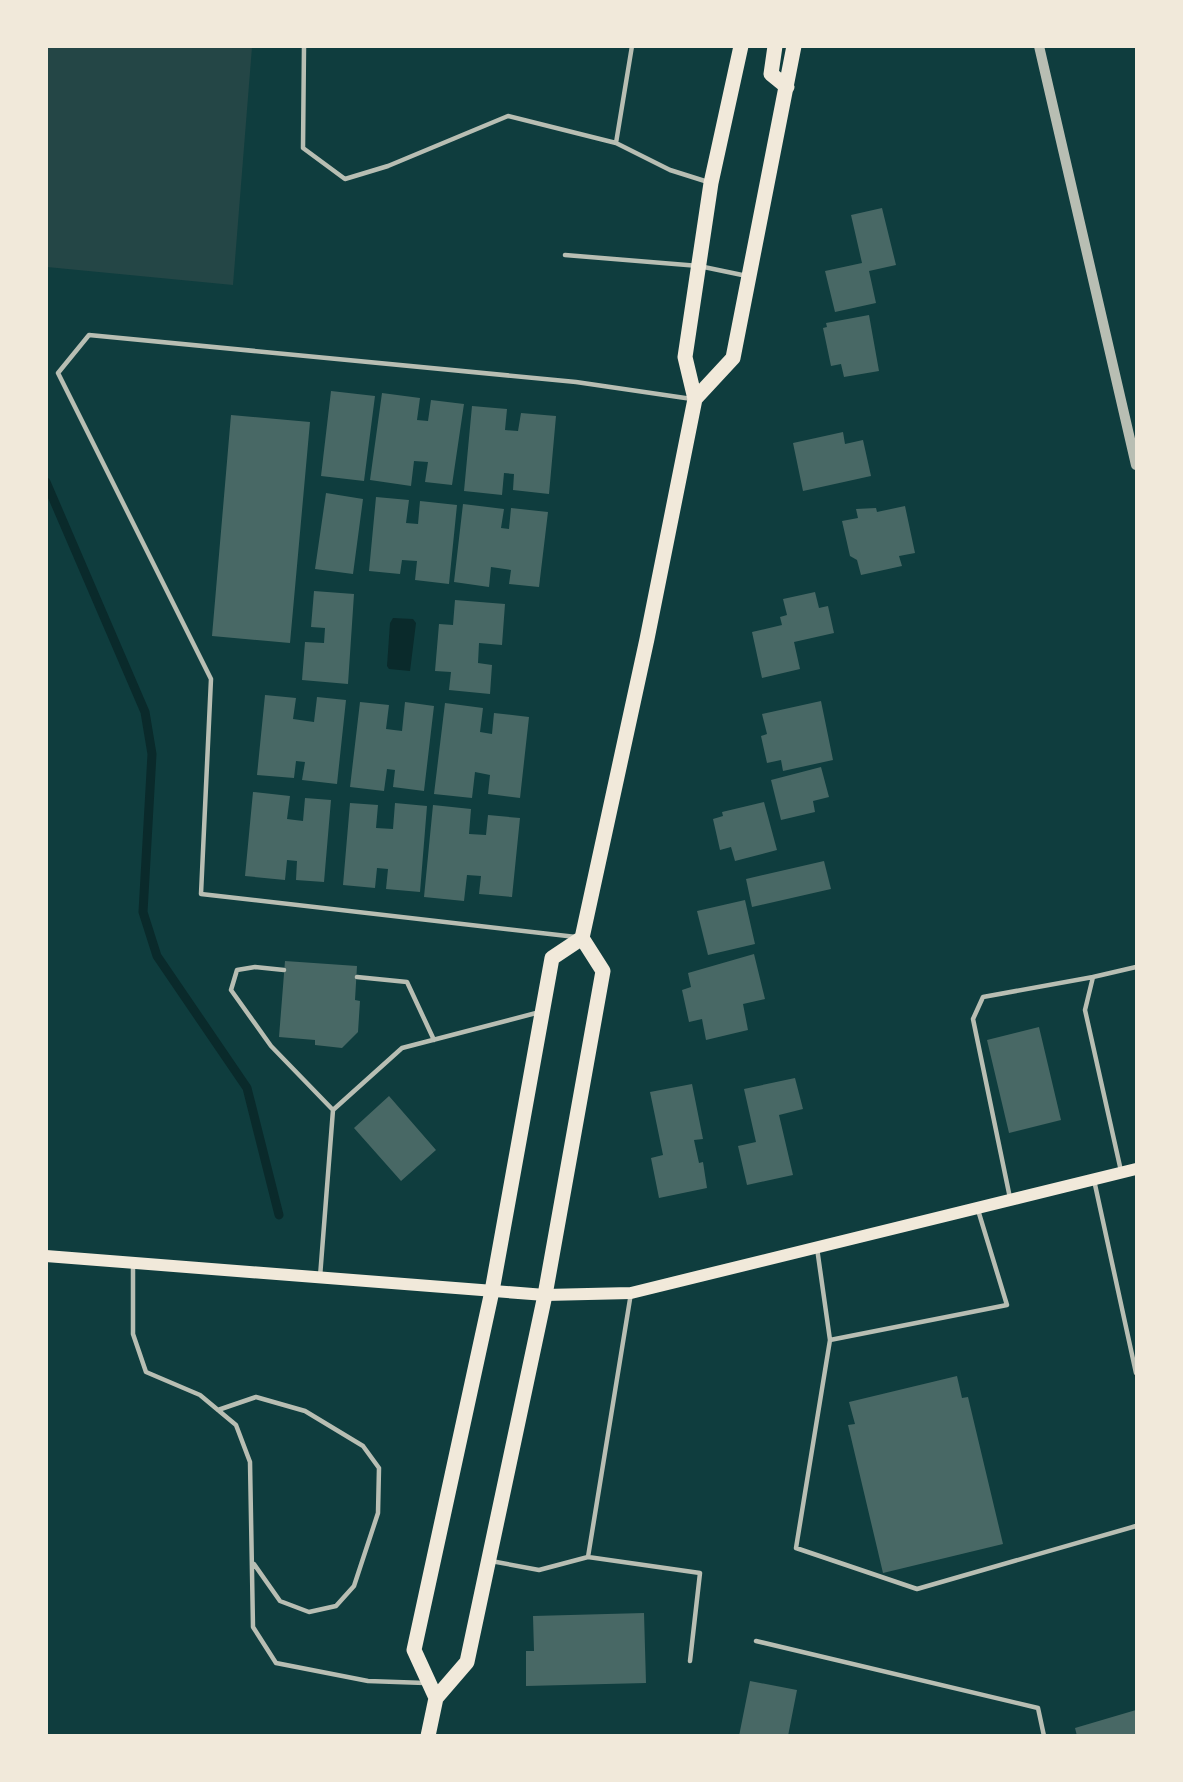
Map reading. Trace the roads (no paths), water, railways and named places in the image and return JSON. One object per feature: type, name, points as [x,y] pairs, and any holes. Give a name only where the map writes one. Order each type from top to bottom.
[{"type":"main road","points":[[436,1698],[414,1650],[492,1291],[552,958],[582,938],[647,639],[695,399],[685,357],[711,183],[741,46]]},
{"type":"main road","points":[[775,46],[771,74],[787,87]]},
{"type":"main road","points":[[695,399],[733,358],[794,46]]},
{"type":"main road","points":[[428,1736],[436,1698],[467,1662],[545,1295],[603,971],[582,938]]},
{"type":"main road","points":[[46,1256],[545,1295],[631,1293],[1137,1169]]},
{"type":"street","points":[[1039,46],[1137,465]]},
{"type":"lane","points":[[304,46],[303,148],[345,179],[388,166],[508,116],[616,143],[670,170],[711,183]]},
{"type":"lane","points":[[616,143],[632,46]]},
{"type":"lane","points":[[566,255],[699,266],[750,276]]},
{"type":"lane","points":[[582,938],[201,894],[211,679],[58,373],[89,334],[576,382],[695,399]]},
{"type":"lane","points":[[284,970],[255,967],[237,970],[231,990],[271,1046],[333,1110]]},
{"type":"lane","points":[[1010,1200],[973,1019],[983,997],[1137,967]]},
{"type":"lane","points":[[357,977],[407,982],[434,1040]]},
{"type":"lane","points":[[1093,977],[1085,1010],[1121,1173]]},
{"type":"lane","points":[[320,1277],[333,1110],[402,1048],[542,1011]]},
{"type":"lane","points":[[1094,1180],[1137,1373]]},
{"type":"lane","points":[[830,1340],[1007,1305],[977,1208]]},
{"type":"lane","points":[[817,1248],[830,1340],[796,1548],[917,1589],[1137,1527]]},
{"type":"lane","points":[[133,1262],[133,1334],[146,1372],[200,1395],[236,1425],[250,1462],[254,1564],[253,1627],[276,1664],[368,1681],[428,1683]]},
{"type":"lane","points":[[588,1557],[631,1293]]},
{"type":"lane","points":[[218,1410],[256,1397],[305,1411],[363,1446],[380,1468],[378,1513],[354,1586],[336,1606],[309,1612],[280,1601],[254,1564]]},
{"type":"lane","points":[[488,1560],[539,1570],[588,1557],[700,1573],[690,1660]]},
{"type":"lane","points":[[756,1641],[1038,1708],[1044,1736]]},
{"type":"waterway","points":[[46,482],[145,712],[152,754],[143,912],[157,956],[247,1088],[279,1215]]}]
